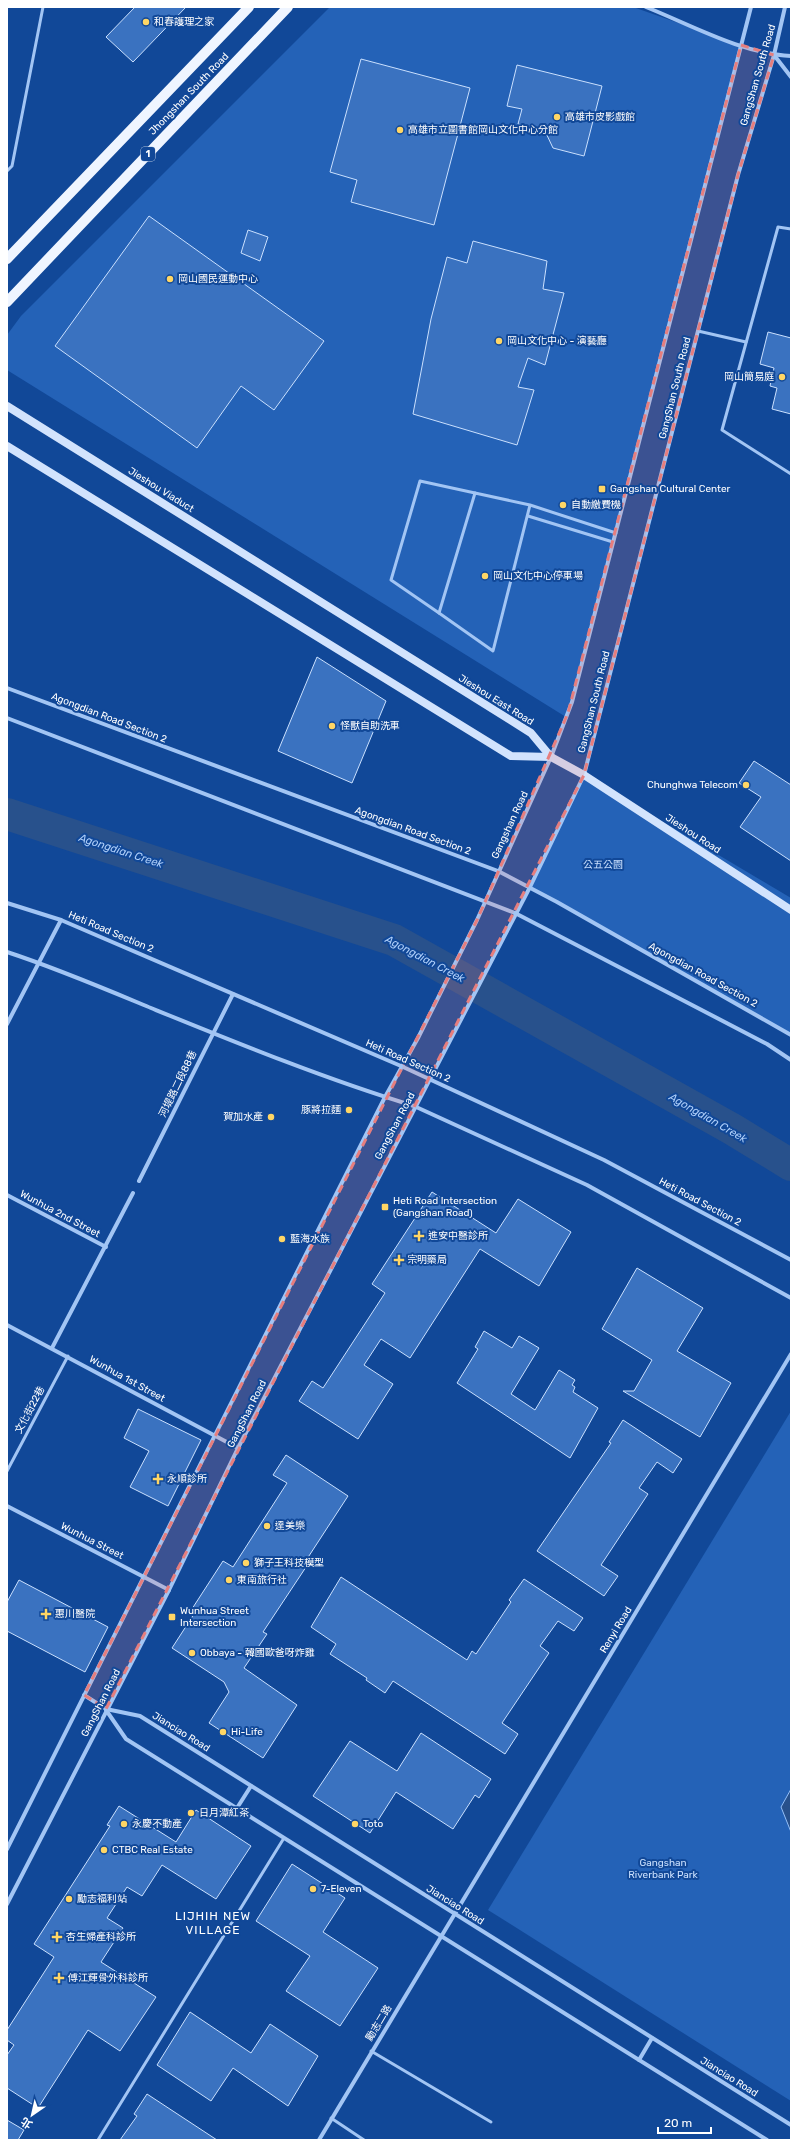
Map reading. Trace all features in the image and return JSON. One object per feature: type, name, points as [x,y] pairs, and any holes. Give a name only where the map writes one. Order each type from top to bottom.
[{"type":"main road","name":"Jhongshan South Road","points":[[7,259],[249,7]]},
{"type":"main road","name":"Jhongshan South Road","points":[[7,302],[288,7]]},
{"type":"main road","name":"Jieshou Viaduct","points":[[7,406],[304,591]]},
{"type":"main road","points":[[7,446],[511,756],[550,757]]},
{"type":"main road","name":"Jieshou East Road","points":[[304,591],[531,733],[550,757]]},
{"type":"main road","name":"Jieshou Road","points":[[550,757],[584,775],[791,910]]},
{"type":"street","points":[[646,7],[741,45],[774,55],[791,56]]},
{"type":"street","name":"GangShan South Road","points":[[550,757],[572,702],[752,7]]},
{"type":"street","name":"GangShan South Road","points":[[584,775],[738,175],[774,55],[785,7]]},
{"type":"street","points":[[774,55],[791,77]]},
{"type":"street","name":"Agongdian Road Section 2","points":[[7,688],[498,871],[530,887],[766,1019],[791,1035]]},
{"type":"street","points":[[7,718],[485,900],[515,913],[767,1044],[791,1060]]},
{"type":"street","name":"Gangshan Road","points":[[478,920],[485,900],[550,757]]},
{"type":"street","points":[[515,913],[530,887],[584,775]]},
{"type":"street","name":"Heti Road Section 2","points":[[7,902],[61,920],[401,1066],[604,1160],[791,1260]]},
{"type":"street","name":"GangShan Road","points":[[7,1904],[168,1590],[238,1448],[414,1106],[430,1080],[506,934],[515,913]]},
{"type":"street","points":[[7,1024],[61,920]]},
{"type":"street","name":"GangShan Road","points":[[7,1849],[385,1097],[418,1038],[478,920]]},
{"type":"street","points":[[7,952],[40,963],[212,1033],[385,1097],[414,1106],[587,1186],[791,1298]]},
{"type":"street","name":"河堤路二段88巷","points":[[139,1181],[212,1033],[233,994]]},
{"type":"street","points":[[52,1348],[106,1248],[133,1193]]},
{"type":"street","name":"Wunhua 2nd Street","points":[[7,1195],[106,1248]]},
{"type":"street","name":"Wunhua 1st Street","points":[[7,1325],[68,1356],[215,1437],[238,1448]]},
{"type":"street","name":"Renyi Road","points":[[454,1914],[791,1354]]},
{"type":"street","name":"Wunhua Street","points":[[7,1506],[168,1590]]},
{"type":"street","name":"Jianciao Road","points":[[84,1695],[106,1709],[140,1716],[791,2125]]},
{"type":"street","name":"Jianciao Road","points":[[106,1709],[126,1739],[767,2140]]},
{"type":"street","points":[[237,1808],[251,1786]]},
{"type":"street","name":"勵志二路","points":[[319,2140],[454,1914]]},
{"type":"street","points":[[639,2060],[652,2038]]},
{"type":"lane","points":[[7,171],[12,166],[43,7]]},
{"type":"lane","points":[[791,229],[778,227],[722,430],[791,474]]},
{"type":"lane","points":[[698,331],[746,342]]},
{"type":"lane","points":[[530,505],[493,651],[391,580],[420,481],[530,505],[616,533]]},
{"type":"lane","points":[[439,613],[475,492]]},
{"type":"lane","points":[[528,516],[613,542]]},
{"type":"lane","name":"文化街22巷","points":[[7,1471],[68,1356]]},
{"type":"lane","points":[[98,2140],[284,1838]]},
{"type":"lane","points":[[371,2051],[491,2122]]},
{"type":"lane","points":[[331,2118],[364,2140]]},
{"type":"highlighted area","points":[[741,45],[774,55],[738,175],[584,775],[106,1709],[84,1695],[477,920],[568,713]]},
{"type":"green space","points":[[330,7],[633,7],[741,45],[566,717],[7,370],[7,335],[21,316]]},
{"type":"green space","name":"公五公園","points":[[584,775],[791,898],[791,1035],[530,887]]},
{"type":"green space","name":"Gangshan Riverbank Park","points":[[791,1411],[791,2101],[488,1910]]},
{"type":"shaded area","points":[[791,1789],[791,1832],[781,1807]]},
{"type":"building","name":"和春護理之家","points":[[135,7],[186,7],[133,62],[106,37]]},
{"type":"building","name":"高雄市立圖書館岡山文化中心分館","points":[[361,59],[470,88],[434,225],[351,202],[357,180],[330,172]]},
{"type":"building","name":"高雄市皮影戲館","points":[[517,65],[602,86],[584,156],[553,148],[545,131],[518,124],[522,109],[507,106]]},
{"type":"building","name":"岡山國民運動中心","points":[[149,216],[324,341],[274,410],[241,386],[197,448],[55,346]]},
{"type":"building","points":[[248,230],[268,237],[260,261],[241,253]]},
{"type":"building","name":"岡山文化中心 - 演藝廳","points":[[473,241],[547,261],[543,289],[564,293],[545,365],[528,358],[518,387],[534,390],[517,445],[413,414],[431,319],[447,257],[467,263]]},
{"type":"building","name":"岡山簡易庭","points":[[768,332],[791,338],[791,414],[772,409],[777,388],[770,386],[774,368],[760,364]]},
{"type":"building","name":"怪獸自助洗車","points":[[317,657],[386,701],[352,783],[278,751]]},
{"type":"building","points":[[754,761],[791,785],[791,861],[740,827],[761,797],[739,783]]},
{"type":"building","points":[[432,1192],[496,1233],[518,1199],[571,1232],[539,1286],[480,1249],[410,1358],[381,1339],[364,1365],[393,1384],[358,1439],[299,1401],[312,1381],[323,1388],[385,1293],[372,1284]]},
{"type":"building","points":[[637,1268],[703,1308],[677,1351],[731,1383],[700,1437],[623,1391],[634,1391],[652,1360],[602,1329]]},
{"type":"building","points":[[484,1331],[512,1348],[519,1336],[539,1348],[511,1394],[535,1410],[559,1370],[575,1380],[572,1385],[575,1387],[573,1392],[598,1408],[570,1458],[457,1383],[478,1349],[475,1347]]},
{"type":"building","points":[[138,1409],[201,1440],[168,1506],[130,1487],[149,1451],[124,1438]]},
{"type":"building","points":[[623,1420],[682,1459],[673,1473],[657,1462],[639,1488],[648,1494],[601,1565],[618,1576],[604,1596],[537,1551],[611,1443],[609,1442]]},
{"type":"building","points":[[286,1455],[348,1496],[305,1562],[308,1564],[263,1632],[267,1634],[244,1668],[297,1705],[263,1758],[209,1723],[229,1692],[224,1682],[172,1648],[194,1614],[190,1612],[223,1561],[233,1567],[287,1483],[273,1475]]},
{"type":"building","points":[[341,1577],[467,1660],[472,1651],[476,1654],[511,1602],[509,1600],[524,1579],[583,1618],[574,1631],[558,1621],[540,1646],[549,1653],[502,1723],[518,1734],[505,1754],[393,1681],[385,1693],[366,1680],[367,1678],[330,1654],[336,1644],[311,1627]]},
{"type":"building","name":"惠川醫院","points":[[19,1580],[108,1627],[85,1672],[7,1631],[7,1602]]},
{"type":"building","points":[[421,1733],[491,1779],[479,1798],[475,1795],[453,1829],[396,1792],[370,1833],[313,1796],[350,1741],[397,1771]]},
{"type":"building","points":[[119,1806],[176,1842],[196,1810],[251,1846],[216,1899],[162,1865],[142,1896],[127,1887],[107,1918],[123,1928],[101,1962],[156,1997],[120,2051],[88,2030],[38,2108],[7,2088],[7,2055],[14,2045],[7,2040],[7,2030],[54,1957],[34,1944],[110,1826],[107,1825]]},
{"type":"building","points":[[292,1864],[345,1898],[323,1932],[378,1968],[340,2026],[286,1991],[310,1956],[256,1921]]},
{"type":"building","points":[[190,2012],[251,2053],[270,2024],[318,2056],[288,2106],[233,2068],[211,2101],[157,2065]]},
{"type":"building","points":[[147,2094],[217,2140],[120,2140],[137,2116],[134,2114]]},
{"type":"building","points":[[7,2120],[24,2130],[18,2140],[7,2140]]},
{"type":"waterway","name":"Agongdian Creek","points":[[7,814],[394,940],[732,1129],[791,1165]]},
{"type":"place","name":"和春護理之家","points":[[146,22]]},
{"type":"place","name":"高雄市皮影戲館","points":[[557,117]]},
{"type":"place","name":"高雄市立圖書館岡山文化中心分館","points":[[400,130]]},
{"type":"place","name":"岡山國民運動中心","points":[[170,279]]},
{"type":"place","name":"岡山文化中心 - 演藝廳","points":[[499,341]]},
{"type":"place","name":"岡山簡易庭","points":[[782,377]]},
{"type":"place","name":"Gangshan Cultural Center","points":[[602,489]]},
{"type":"place","name":"自動繳費機","points":[[563,505]]},
{"type":"place","name":"岡山文化中心停車場","points":[[485,576]]},
{"type":"place","name":"怪獸自助洗車","points":[[332,726]]},
{"type":"place","name":"Chunghwa Telecom","points":[[746,785]]},
{"type":"place","name":"豚將拉麵","points":[[349,1110]]},
{"type":"place","name":"賀加水產","points":[[271,1117]]},
{"type":"place","name":"Heti Road Intersection (Gangshan Road)","points":[[385,1207]]},
{"type":"place","name":"進安中醫診所","points":[[419,1236]]},
{"type":"place","name":"藍海水族","points":[[282,1239]]},
{"type":"place","name":"宗明藥局","points":[[399,1260]]},
{"type":"place","name":"永順診所","points":[[158,1479]]},
{"type":"place","name":"達美樂","points":[[267,1526]]},
{"type":"place","name":"獅子王科技模型","points":[[246,1563]]},
{"type":"place","name":"東南旅行社","points":[[229,1580]]},
{"type":"place","name":"惠川醫院","points":[[46,1614]]},
{"type":"place","name":"Wunhua Street Intersection","points":[[172,1617]]},
{"type":"place","name":"Obbaya - 韓國歐爸呀炸雞","points":[[192,1653]]},
{"type":"place","name":"Hi-Life","points":[[223,1732]]},
{"type":"place","name":"日月潭紅茶","points":[[191,1813]]},
{"type":"place","name":"永慶不動產","points":[[124,1824]]},
{"type":"place","name":"Toto","points":[[355,1824]]},
{"type":"place","name":"CTBC Real Estate","points":[[104,1850]]},
{"type":"place","name":"7-Eleven","points":[[313,1889]]},
{"type":"place","name":"勵志福利站","points":[[69,1899]]},
{"type":"place","name":"杏生婦產科診所","points":[[57,1937]]},
{"type":"place","name":"傅江輝骨外科診所","points":[[59,1978]]},
{"type":"district","name":"LIJHIH NEW VILLAGE","points":[[213,1923]]}]
